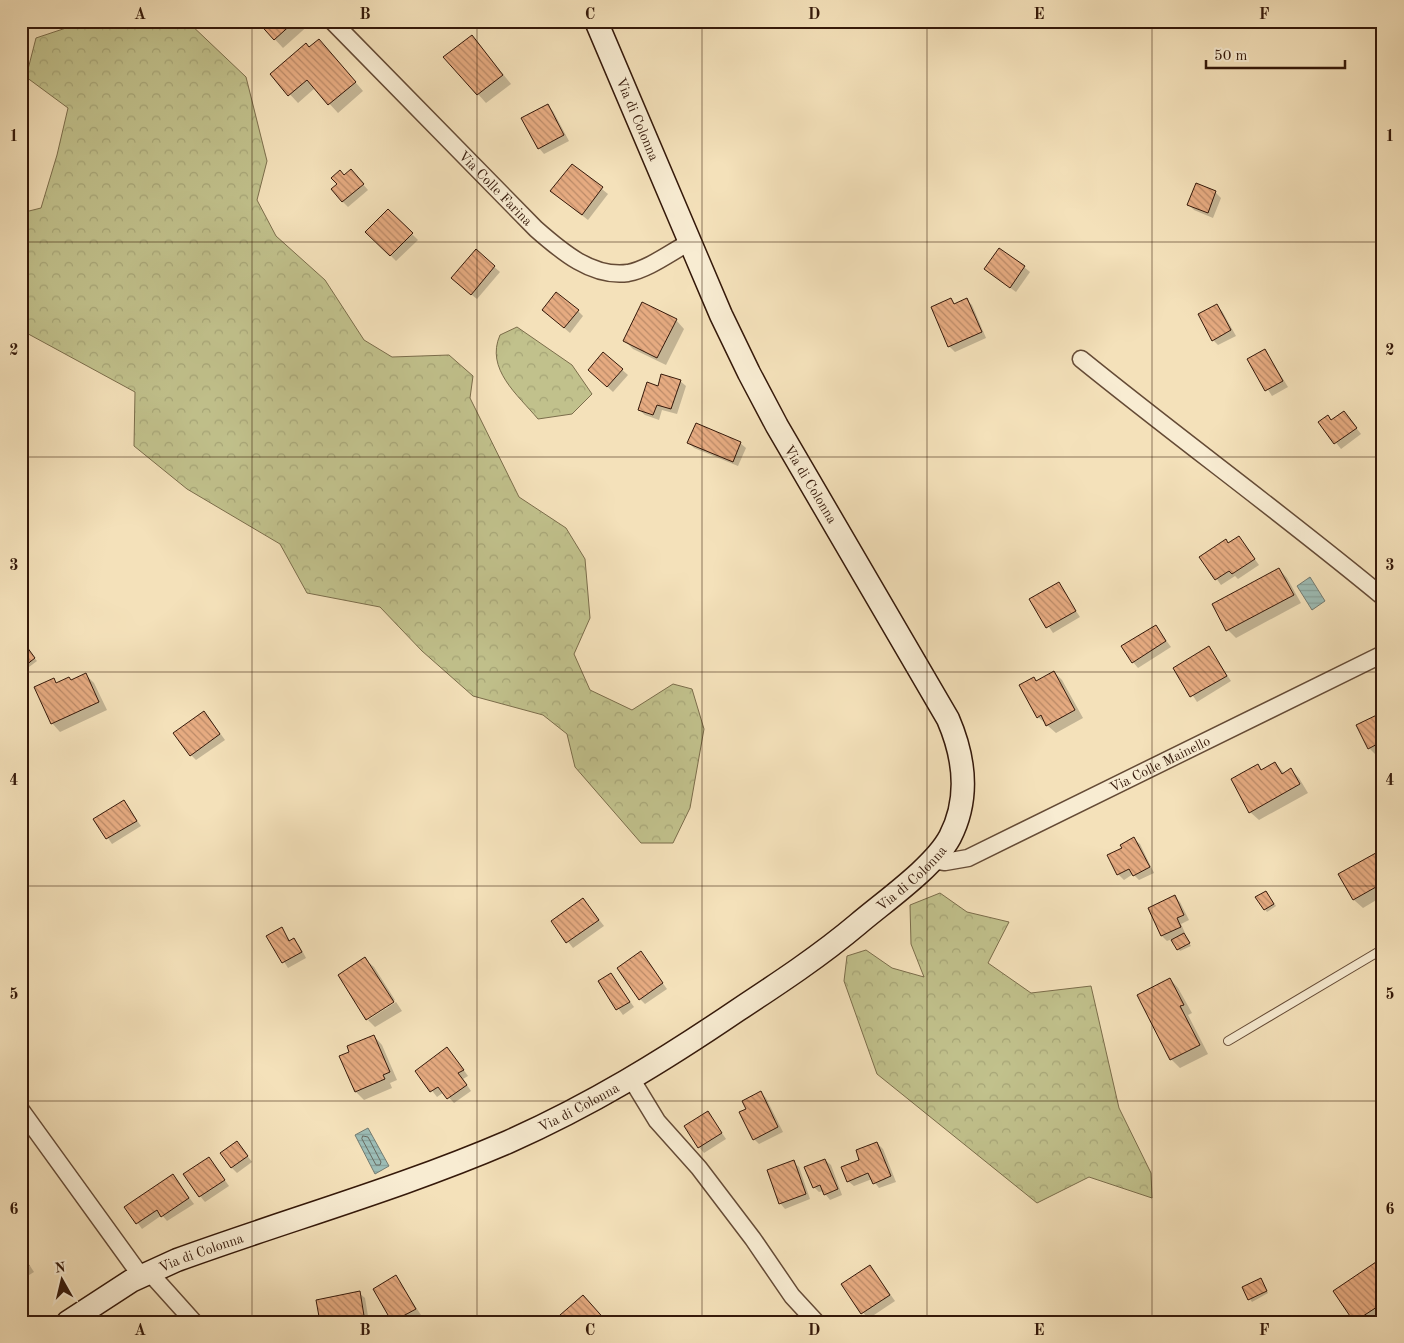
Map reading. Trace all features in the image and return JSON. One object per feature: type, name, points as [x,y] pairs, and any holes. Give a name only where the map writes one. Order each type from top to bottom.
[{"type":"street","name":"Via Colle Farina","points":[[332,21],[536,229],[570,257],[602,271],[628,273],[690,242]]},
{"type":"street","name":"Via di Colonna","points":[[68,1322],[145,1274],[200,1251],[470,1157],[568,1114],[632,1080],[813,959],[932,860],[949,837],[960,801],[963,772],[956,738],[934,692],[769,411],[721,315],[596,21]]},
{"type":"street","points":[[1081,359],[1165,427],[1284,516],[1383,598]]},
{"type":"street","name":"Via Colle Mainello","points":[[932,860],[944,862],[968,858],[1383,654]]},
{"type":"street","points":[[632,1080],[657,1121],[704,1174],[792,1296],[816,1322]]},
{"type":"street","points":[[21,1110],[145,1274],[194,1322]]},
{"type":"lane","points":[[1228,1040],[1383,948]]},
{"type":"green space","points":[[87,21],[187,21],[246,77],[267,161],[257,200],[276,236],[325,280],[364,340],[392,357],[449,355],[473,376],[470,398],[519,497],[566,528],[585,559],[590,618],[574,654],[590,690],[632,710],[673,684],[692,689],[704,729],[690,808],[673,843],[641,843],[575,767],[567,734],[543,715],[473,696],[422,651],[380,607],[307,593],[280,544],[187,489],[134,446],[135,392],[21,330],[21,213],[41,208],[57,155],[68,108],[26,77],[36,38]]},
{"type":"green space","points":[[517,327],[572,365],[592,394],[572,414],[538,419],[506,381],[497,359],[497,347],[500,335]]},
{"type":"green space","points":[[940,893],[967,912],[1009,922],[988,963],[1031,993],[1091,986],[1119,1108],[1151,1173],[1152,1198],[1089,1177],[1037,1203],[877,1074],[844,981],[847,956],[866,950],[892,968],[924,977],[911,944],[910,905]]},
{"type":"water","points":[[1310,577],[1325,601],[1312,610],[1297,586]]},
{"type":"water","points":[[368,1128],[389,1166],[375,1174],[355,1135]]},
{"type":"building","points":[[257,21],[295,21],[274,40]]},
{"type":"building","points":[[472,35],[503,75],[477,95],[443,57]]},
{"type":"building","points":[[319,39],[356,82],[328,105],[307,80],[288,96],[270,74],[306,43],[309,47]]},
{"type":"building","points":[[548,104],[564,135],[538,149],[521,118]]},
{"type":"building","points":[[572,164],[603,187],[582,215],[550,191]]},
{"type":"building","points":[[351,169],[364,184],[342,202],[331,189],[337,184],[331,178],[340,170],[344,175]]},
{"type":"building","points":[[1196,183],[1216,191],[1208,213],[1187,205]]},
{"type":"building","points":[[388,209],[413,233],[390,256],[365,232]]},
{"type":"building","points":[[999,248],[1025,266],[1010,288],[984,269]]},
{"type":"building","points":[[476,249],[495,266],[471,295],[451,278]]},
{"type":"building","points":[[556,292],[579,310],[564,328],[542,310]]},
{"type":"building","points":[[951,298],[954,304],[967,298],[982,332],[948,347],[931,307]]},
{"type":"building","points":[[642,302],[677,319],[657,358],[623,341]]},
{"type":"building","points":[[1217,304],[1231,330],[1212,341],[1198,314]]},
{"type":"building","points":[[1265,349],[1283,381],[1265,391],[1247,359]]},
{"type":"building","points":[[603,352],[623,369],[607,387],[588,370]]},
{"type":"building","points":[[661,374],[681,380],[671,409],[657,405],[653,415],[638,410],[647,382],[658,386]]},
{"type":"building","points":[[1344,411],[1357,428],[1334,444],[1318,422],[1328,415],[1331,420]]},
{"type":"building","points":[[696,423],[741,442],[733,462],[687,443]]},
{"type":"building","points":[[1239,536],[1255,559],[1232,574],[1229,571],[1215,580],[1199,557],[1226,539],[1228,543]]},
{"type":"building","points":[[1279,568],[1294,595],[1226,631],[1212,604]]},
{"type":"building","points":[[1059,582],[1076,611],[1046,628],[1029,599]]},
{"type":"building","points":[[1156,625],[1166,641],[1132,663],[1121,646]]},
{"type":"building","points":[[1209,646],[1227,676],[1190,697],[1173,668]]},
{"type":"building","points":[[27,647],[35,658],[26,665],[21,660],[21,651]]},
{"type":"building","points":[[1054,671],[1075,710],[1046,726],[1041,715],[1037,718],[1019,685],[1034,677],[1036,681]]},
{"type":"building","points":[[86,673],[99,702],[51,724],[34,687],[54,678],[56,683],[69,677],[71,680]]},
{"type":"building","points":[[204,711],[220,734],[190,756],[173,733]]},
{"type":"building","points":[[1383,712],[1383,741],[1368,749],[1356,725]]},
{"type":"building","points":[[1275,762],[1282,774],[1291,768],[1300,784],[1249,813],[1231,779],[1258,764],[1261,770]]},
{"type":"building","points":[[124,800],[137,821],[106,839],[93,819]]},
{"type":"building","points":[[1134,837],[1150,867],[1133,876],[1129,869],[1117,875],[1107,855],[1122,848],[1120,845]]},
{"type":"building","points":[[1383,849],[1383,883],[1353,900],[1338,874]]},
{"type":"building","points":[[1266,891],[1274,904],[1264,910],[1255,897]]},
{"type":"building","points":[[1175,895],[1184,915],[1177,918],[1181,927],[1161,936],[1148,908]]},
{"type":"building","points":[[583,898],[599,920],[566,943],[551,921]]},
{"type":"building","points":[[282,927],[289,941],[294,938],[302,952],[282,963],[266,936]]},
{"type":"building","points":[[1184,933],[1190,943],[1177,950],[1171,940]]},
{"type":"building","points":[[641,951],[663,983],[639,1000],[617,968]]},
{"type":"building","points":[[365,957],[394,1002],[366,1020],[338,975]]},
{"type":"building","points":[[611,973],[630,1002],[616,1010],[598,981]]},
{"type":"building","points":[[1170,978],[1184,1005],[1180,1006],[1200,1045],[1170,1060],[1137,995]]},
{"type":"building","points":[[374,1035],[390,1072],[383,1075],[385,1079],[355,1092],[339,1056],[349,1052],[347,1046]]},
{"type":"building","points":[[447,1047],[464,1070],[458,1073],[467,1085],[447,1099],[438,1087],[430,1092],[415,1071]]},
{"type":"building","points":[[761,1091],[778,1127],[753,1140],[739,1112],[746,1109],[742,1101]]},
{"type":"building","points":[[708,1111],[722,1133],[698,1148],[684,1126]]},
{"type":"building","points":[[237,1141],[248,1156],[231,1168],[220,1153]]},
{"type":"building","points":[[877,1142],[891,1176],[873,1184],[868,1173],[847,1182],[841,1167],[859,1160],[856,1150]]},
{"type":"building","points":[[209,1157],[225,1180],[199,1197],[183,1174]]},
{"type":"building","points":[[825,1159],[838,1189],[824,1195],[820,1185],[813,1188],[804,1167]]},
{"type":"building","points":[[794,1160],[806,1194],[779,1204],[767,1170]]},
{"type":"building","points":[[173,1174],[189,1198],[161,1217],[157,1210],[136,1224],[124,1207]]},
{"type":"building","points":[[21,1253],[29,1266],[21,1271]]},
{"type":"building","points":[[1376,1262],[1383,1272],[1383,1303],[1354,1322],[1333,1291]]},
{"type":"building","points":[[870,1265],[890,1295],[861,1314],[841,1284]]},
{"type":"building","points":[[396,1275],[416,1309],[392,1322],[373,1289]]},
{"type":"building","points":[[1261,1278],[1267,1291],[1248,1300],[1242,1287]]},
{"type":"building","points":[[360,1291],[365,1322],[320,1322],[316,1300]]},
{"type":"building","points":[[583,1295],[607,1322],[552,1322]]}]
